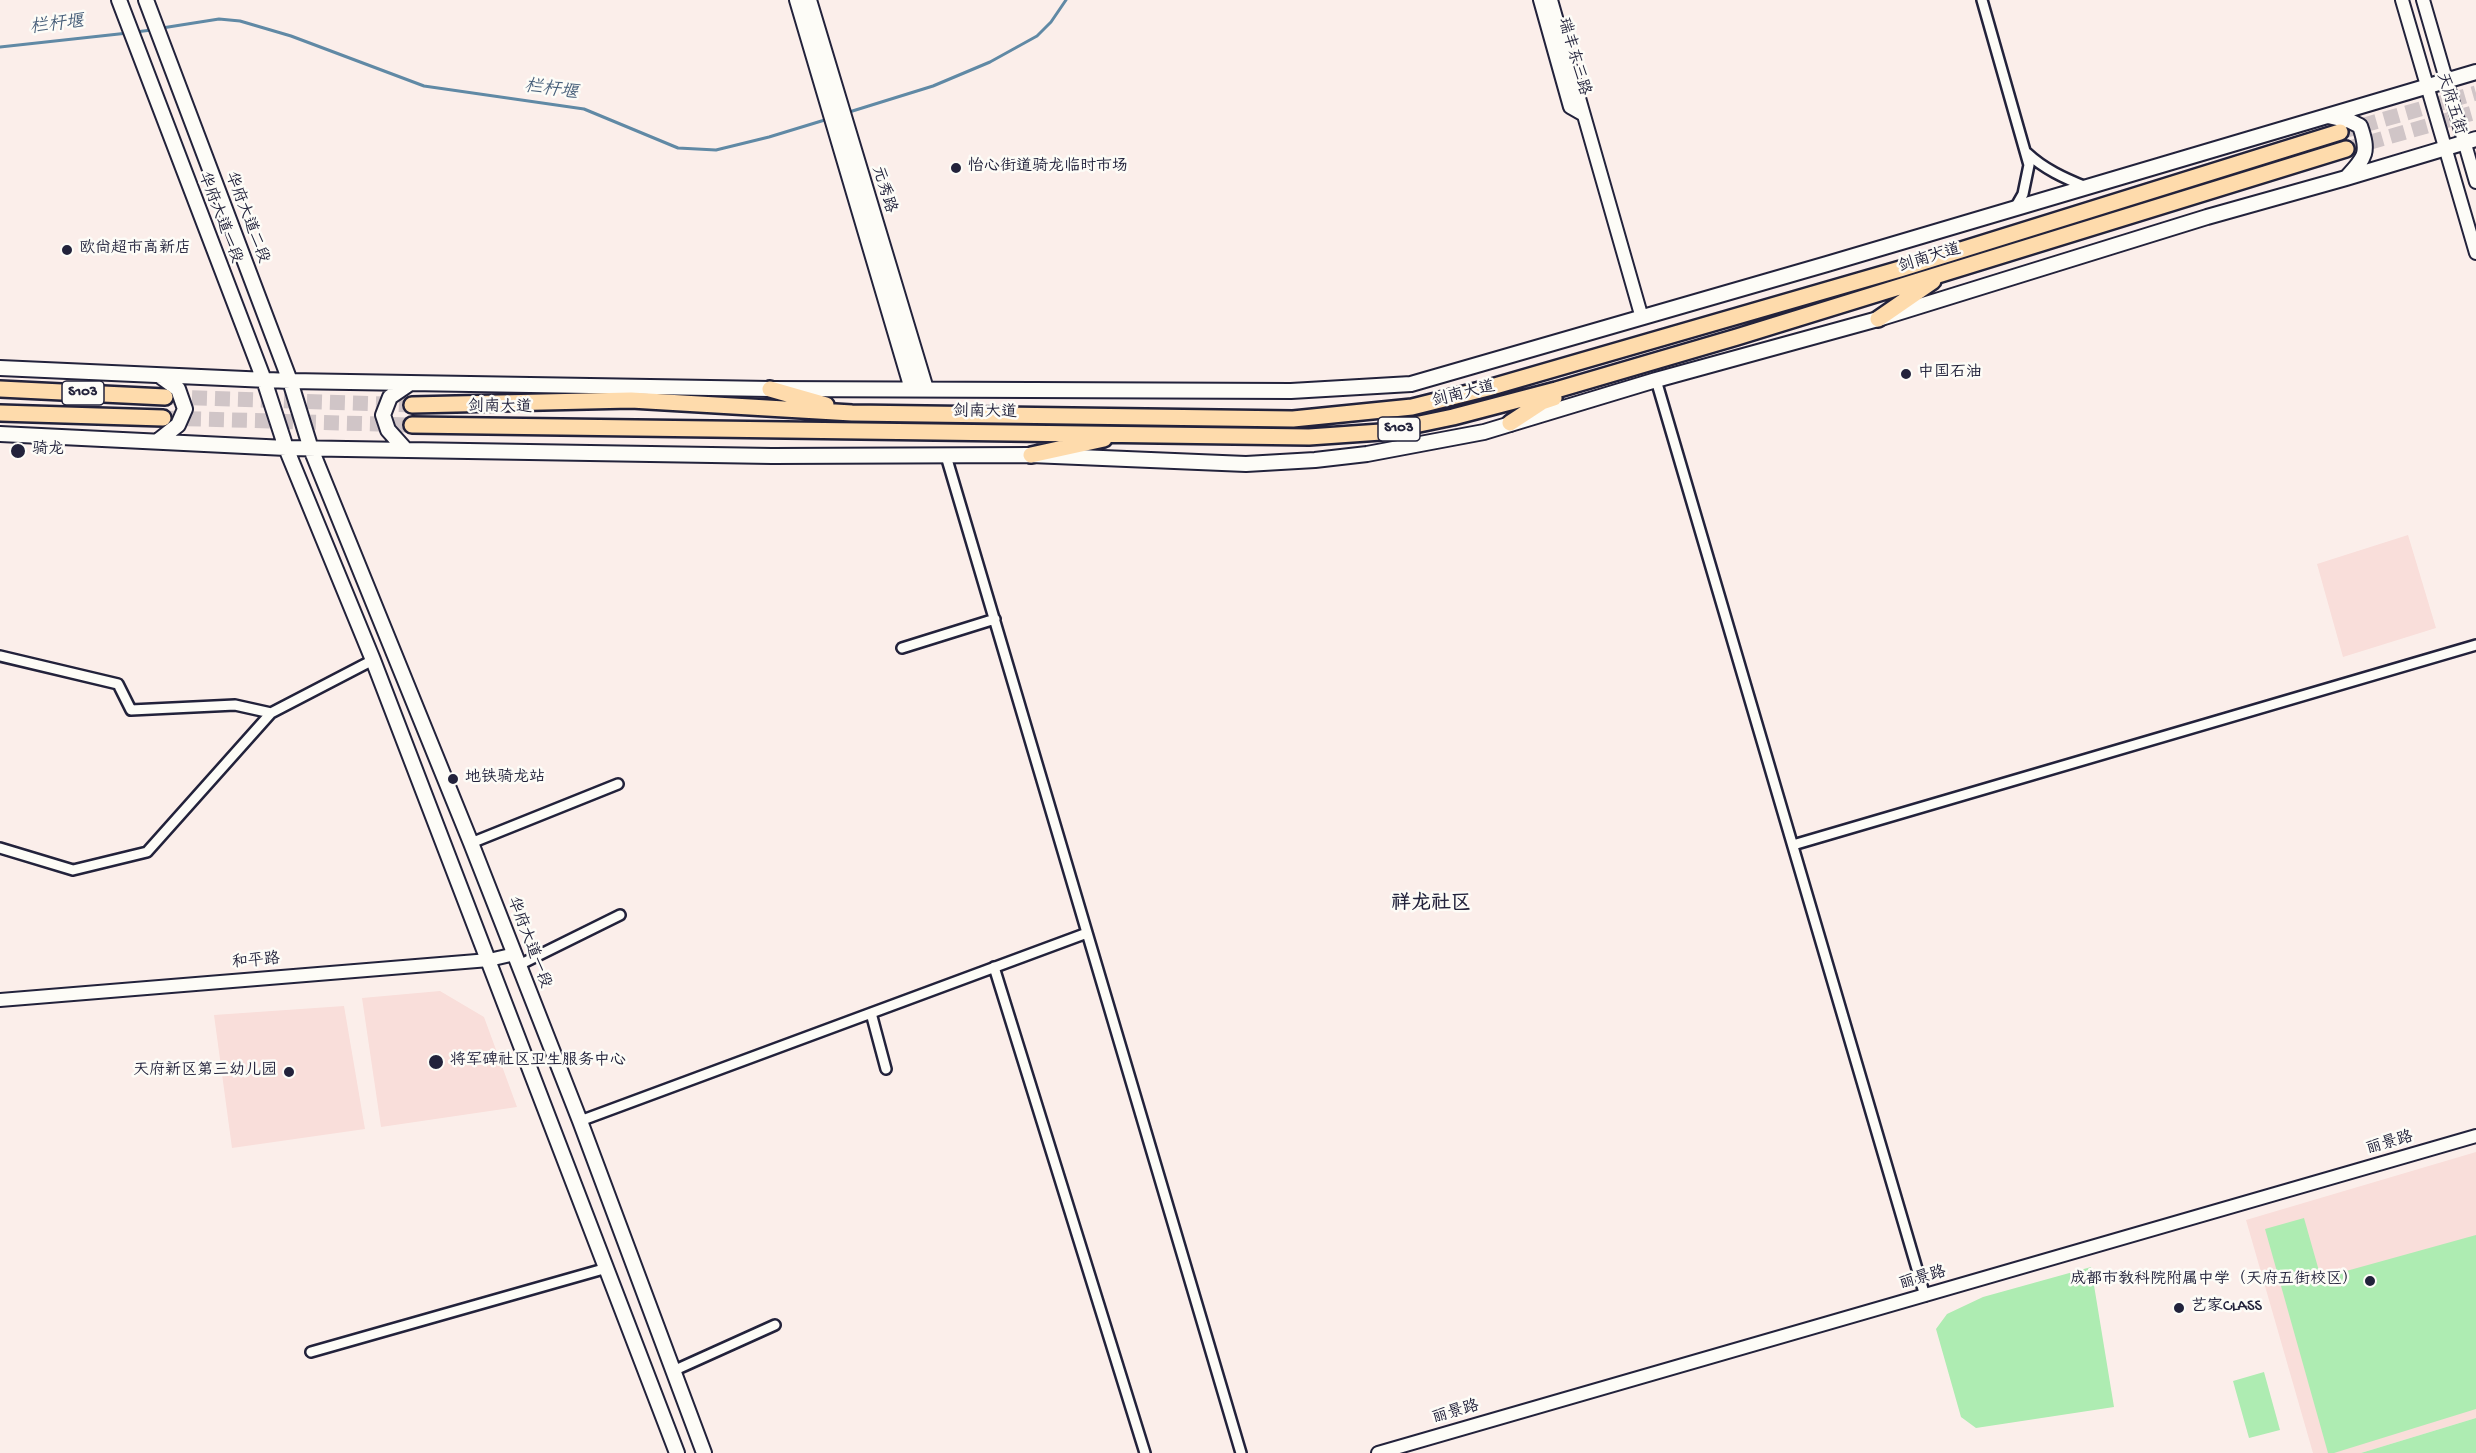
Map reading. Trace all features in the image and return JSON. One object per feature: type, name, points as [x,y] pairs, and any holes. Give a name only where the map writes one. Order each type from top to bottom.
[{"type":"highway","name":"剑南大道","points":[[412,405],[631,400],[852,413],[1293,419],[1412,407],[1488,388],[1900,269],[2340,132]]},
{"type":"highway","name":"剑南大道","points":[[412,426],[1131,433],[1309,437],[1381,432],[1454,417],[1667,357],[2346,149]]},
{"type":"highway","points":[[1878,319],[1945,273]]},
{"type":"highway","points":[[1510,423],[1542,402],[1602,383],[1667,357]]},
{"type":"highway","name":"S103","points":[[0,388],[165,397]]},
{"type":"highway","points":[[770,389],[852,413]]},
{"type":"highway","name":"S103","points":[[0,413],[163,418]]},
{"type":"highway","points":[[1031,455],[1131,433]]},
{"type":"main road","name":"华府大道一段","points":[[119,0],[264,380],[286,448],[374,660],[677,1453]]},
{"type":"main road","name":"元秀路","points":[[797,0],[833,102],[919,389]]},
{"type":"main road","name":"元秀路","points":[[809,0],[833,102]]},
{"type":"main road","name":"华府大道二段","points":[[148,6],[290,381],[311,449]]},
{"type":"main road","points":[[0,368],[290,381],[770,389],[1291,391],[1411,384],[2476,72]]},
{"type":"main road","points":[[2327,116],[2350,121],[2360,126],[2367,144],[2361,163],[2346,178]]},
{"type":"main road","points":[[0,434],[311,449],[760,456],[1031,455],[1246,464],[1315,460],[1415,447],[1484,432],[1656,380],[1878,319],[2207,217],[2470,140]]},
{"type":"main road","points":[[159,440],[178,425],[184,409],[178,389],[160,375]]},
{"type":"main road","points":[[405,449],[388,430],[383,415],[390,397],[409,384]]},
{"type":"main road","name":"华府大道一段","points":[[311,449],[517,960],[580,1121],[704,1453]]},
{"type":"street","name":"瑞丰东三路","points":[[1540,0],[1570,107],[1584,115]]},
{"type":"street","points":[[1551,0],[1641,318]]},
{"type":"street","points":[[1982,0],[2029,165],[2023,194],[2015,208]]},
{"type":"street","name":"天府五街","points":[[2402,0],[2476,253]]},
{"type":"street","name":"天府五街","points":[[2423,0],[2446,82],[2470,140],[2476,182]]},
{"type":"street","points":[[2026,153],[2046,168],[2086,187]]},
{"type":"street","points":[[1656,380],[1925,1296]]},
{"type":"street","points":[[946,456],[1240,1453]]},
{"type":"street","points":[[902,648],[994,619]]},
{"type":"street","points":[[1793,844],[2476,645]]},
{"type":"street","points":[[0,656],[118,684],[131,710],[235,705],[272,712]]},
{"type":"street","points":[[0,848],[73,870],[147,852],[272,712],[374,660]]},
{"type":"street","points":[[471,843],[618,784]]},
{"type":"street","points":[[517,960],[620,915]]},
{"type":"street","points":[[580,1121],[1087,933]]},
{"type":"street","name":"和平路","points":[[0,1000],[489,960],[517,960]]},
{"type":"street","points":[[994,967],[1145,1453]]},
{"type":"street","points":[[871,1013],[886,1069]]},
{"type":"street","name":"丽景路","points":[[1378,1453],[2476,1136]]},
{"type":"street","points":[[311,1352],[607,1268]]},
{"type":"street","points":[[674,1371],[775,1325]]},
{"type":"shaded area","points":[[2408,535],[2436,628],[2343,657],[2317,564]]},
{"type":"shaded area","name":"将军碑社区卫生服务中心","points":[[440,991],[484,1017],[517,1107],[381,1127],[362,998]]},
{"type":"shaded area","name":"天府新区第三幼儿园","points":[[344,1006],[365,1129],[232,1148],[214,1015]]},
{"type":"shaded area","name":"成都市教科院附属中学（天府五街校区）","points":[[2476,1152],[2476,1418],[2361,1453],[2313,1453],[2246,1220]]},
{"type":"green space","name":"成都市教科院附属中学（天府五街校区）","points":[[2304,1218],[2321,1278],[2476,1235],[2476,1409],[2328,1453],[2265,1229]]},
{"type":"green space","points":[[2091,1267],[2114,1407],[1976,1428],[1961,1417],[1936,1329],[1947,1314],[1983,1297]]},
{"type":"green space","points":[[2264,1372],[2280,1430],[2249,1438],[2233,1381]]},
{"type":"green space","points":[[2476,1418],[2476,1453],[2361,1453]]},
{"type":"waterway","name":"栏杆堰","points":[[846,113],[933,86],[990,62],[1037,36],[1051,22],[1066,0]]},
{"type":"waterway","name":"栏杆堰","points":[[162,28],[219,19],[240,21],[291,36],[424,86],[584,109],[678,148],[716,150],[828,119]]},
{"type":"waterway","name":"栏杆堰","points":[[135,32],[152,30]]},
{"type":"waterway","name":"栏杆堰","points":[[0,47],[128,33]]},
{"type":"tunnel","points":[[2340,132],[2476,93]]},
{"type":"tunnel","points":[[2346,149],[2476,112]]},
{"type":"tunnel","points":[[169,397],[412,405]]},
{"type":"tunnel","points":[[163,418],[412,425]]},
{"type":"place","name":"怡心街道骑龙临时市场","points":[[956,168]]},
{"type":"place","name":"欧尚超市高新店","points":[[67,250]]},
{"type":"place","name":"中国石油","points":[[1906,374]]},
{"type":"place","name":"骑龙","points":[[18,451]]},
{"type":"place","name":"地铁骑龙站","points":[[453,779]]},
{"type":"place","name":"将军碑社区卫生服务中心","points":[[436,1062]]},
{"type":"place","name":"天府新区第三幼儿园","points":[[289,1072]]},
{"type":"place","name":"成都市教科院附属中学（天府五街校区）","points":[[2370,1281]]},
{"type":"place","name":"艺家CLASS","points":[[2179,1308]]},
{"type":"district","name":"祥龙社区","points":[[1431,905]]}]
